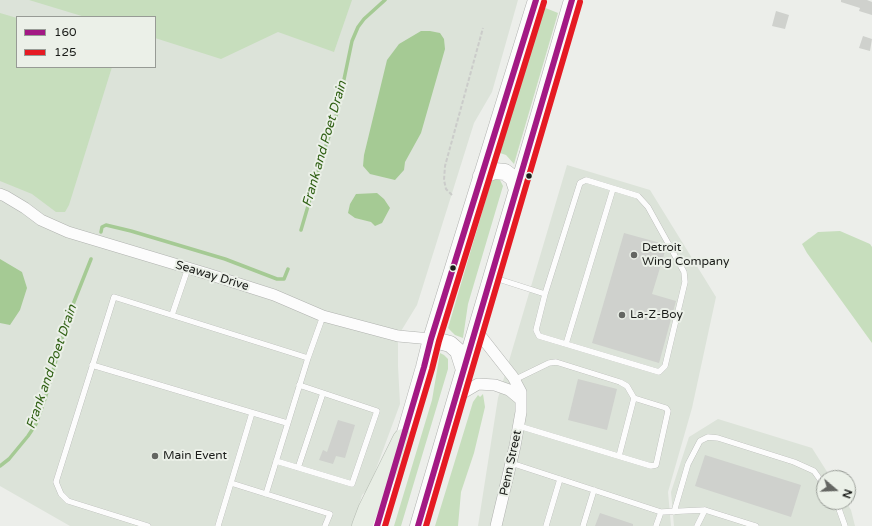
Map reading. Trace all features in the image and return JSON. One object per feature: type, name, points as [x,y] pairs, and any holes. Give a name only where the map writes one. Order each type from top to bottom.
[{"type":"highway","points":[[362,526],[368,510],[403,439]]},
{"type":"main road","points":[[377,526],[431,339],[536,0]]},
{"type":"main road","points":[[418,526],[572,0]]},
{"type":"main road","points":[[481,176],[495,171],[505,172],[513,178],[517,190]]},
{"type":"main road","points":[[431,339],[450,344],[458,351],[464,370]]},
{"type":"street","name":"Seaway Drive","points":[[0,194],[25,208],[40,220],[58,229],[188,268],[287,300],[323,316],[398,336],[431,339]]},
{"type":"street","name":"Penn Street","points":[[476,330],[514,380],[521,392],[519,426],[496,526]]},
{"type":"street","points":[[456,397],[478,384],[495,385],[509,390],[521,400]]},
{"type":"lane","points":[[586,180],[613,189],[638,196],[648,206],[684,272],[685,282],[665,366],[659,372],[539,336],[536,330],[545,294],[580,183],[586,180]]},
{"type":"lane","points":[[566,344],[613,189]]},
{"type":"lane","points":[[172,315],[188,268]]},
{"type":"lane","points":[[492,277],[545,294]]},
{"type":"lane","points":[[148,526],[68,501],[61,494],[56,482],[114,297],[308,358]]},
{"type":"lane","points":[[266,494],[299,385],[323,316]]},
{"type":"lane","points":[[514,380],[549,363],[556,362],[620,382],[627,386],[634,398],[666,408],[668,411],[656,465],[652,466],[519,426]]},
{"type":"lane","points":[[92,366],[287,423]]},
{"type":"lane","points":[[276,461],[352,484],[377,411],[299,385]]},
{"type":"lane","points":[[298,468],[323,393]]},
{"type":"lane","points":[[618,456],[634,398]]},
{"type":"lane","points":[[218,526],[252,413]]},
{"type":"lane","points":[[674,512],[688,464],[700,441],[708,437],[718,438],[794,462],[814,471],[816,474]]},
{"type":"lane","points":[[511,463],[661,512],[705,510],[756,526]]},
{"type":"lane","points":[[546,526],[560,479]]},
{"type":"lane","points":[[231,483],[330,514],[325,526]]},
{"type":"lane","points":[[583,526],[594,490]]},
{"type":"lane","points":[[697,526],[705,510]]},
{"type":"lane","points":[[839,510],[845,526]]},
{"type":"lane","points":[[656,526],[661,512]]},
{"type":"path","points":[[452,195],[446,189],[444,180],[445,166],[483,28]]},
{"type":"shaded area","points":[[0,0],[518,0],[492,92],[474,123],[417,305],[398,336],[400,404],[369,488],[362,495],[359,505],[360,513],[356,526],[70,526],[0,486]]},
{"type":"shaded area","points":[[29,0],[352,0],[334,52],[278,32],[221,59],[156,38],[156,16],[82,16]]},
{"type":"shaded area","points":[[543,7],[558,13],[514,164],[506,155],[500,153]]},
{"type":"shaded area","points":[[0,13],[16,18],[16,68],[112,68],[69,205],[65,212],[56,212],[32,194],[0,181]]},
{"type":"shaded area","points":[[421,31],[440,33],[444,39],[445,49],[421,133],[405,162],[404,170],[395,180],[370,174],[363,166],[364,155],[387,60],[399,44]]},
{"type":"shaded area","points":[[567,165],[650,190],[716,297],[692,408],[668,492],[671,526],[478,526],[498,398]]},
{"type":"shaded area","points":[[497,178],[503,186],[468,304],[463,338],[455,335],[448,328],[491,182]]},
{"type":"shaded area","points":[[377,193],[384,199],[390,208],[382,223],[375,226],[371,222],[355,218],[348,213],[350,204],[356,194]]},
{"type":"shaded area","points":[[840,231],[870,244],[872,247],[872,343],[802,244],[818,232]]},
{"type":"shaded area","points":[[0,259],[22,272],[27,288],[20,310],[10,325],[0,323]]},
{"type":"shaded area","points":[[440,353],[448,359],[448,369],[401,526],[394,526],[432,400]]},
{"type":"shaded area","points":[[483,394],[485,407],[474,453],[461,492],[458,526],[435,526],[473,402],[478,395],[480,397]]},
{"type":"shaded area","points":[[718,419],[812,448],[826,470],[816,470],[816,510],[851,510],[855,526],[674,526],[671,492],[689,437]]},
{"type":"building","points":[[841,0],[867,0],[872,2],[872,15],[859,11],[860,8],[841,2]]},
{"type":"building","points":[[776,11],[789,15],[785,29],[772,26]]},
{"type":"building","points":[[863,36],[872,39],[870,51],[859,48]]},
{"type":"building","points":[[624,233],[664,244],[666,248],[652,294],[676,301],[659,363],[592,343]]},
{"type":"building","points":[[578,379],[617,389],[607,430],[568,420]]},
{"type":"building","points":[[338,420],[355,425],[345,458],[336,456],[333,464],[319,460],[323,450],[327,452]]},
{"type":"building","points":[[705,455],[801,485],[791,517],[695,486]]},
{"type":"building","points":[[600,513],[633,524],[633,526],[595,526]]},
{"type":"waterway","name":"Frank and Poet Drain","points":[[301,230],[337,113],[352,41],[358,27],[364,19],[385,0]]},
{"type":"waterway","name":"Frank and Poet Drain","points":[[101,232],[102,227],[106,225],[131,231],[225,259],[277,279],[284,279],[288,269]]},
{"type":"waterway","name":"Frank and Poet Drain","points":[[0,466],[9,459],[36,424],[45,399],[68,317],[91,259]]},
{"type":"transit line","name":"160","points":[[377,526],[431,339],[536,0]]},
{"type":"transit line","name":"160","points":[[418,526],[572,0]]},
{"type":"transit line","name":"125","points":[[385,526],[439,341],[544,2]]},
{"type":"transit line","name":"125","points":[[426,526],[580,2]]},
{"type":"place","name":"Detroit Wing Company","points":[[634,255]]},
{"type":"place","name":"La-Z-Boy","points":[[622,315]]},
{"type":"place","name":"Main Event","points":[[155,456]]}]
